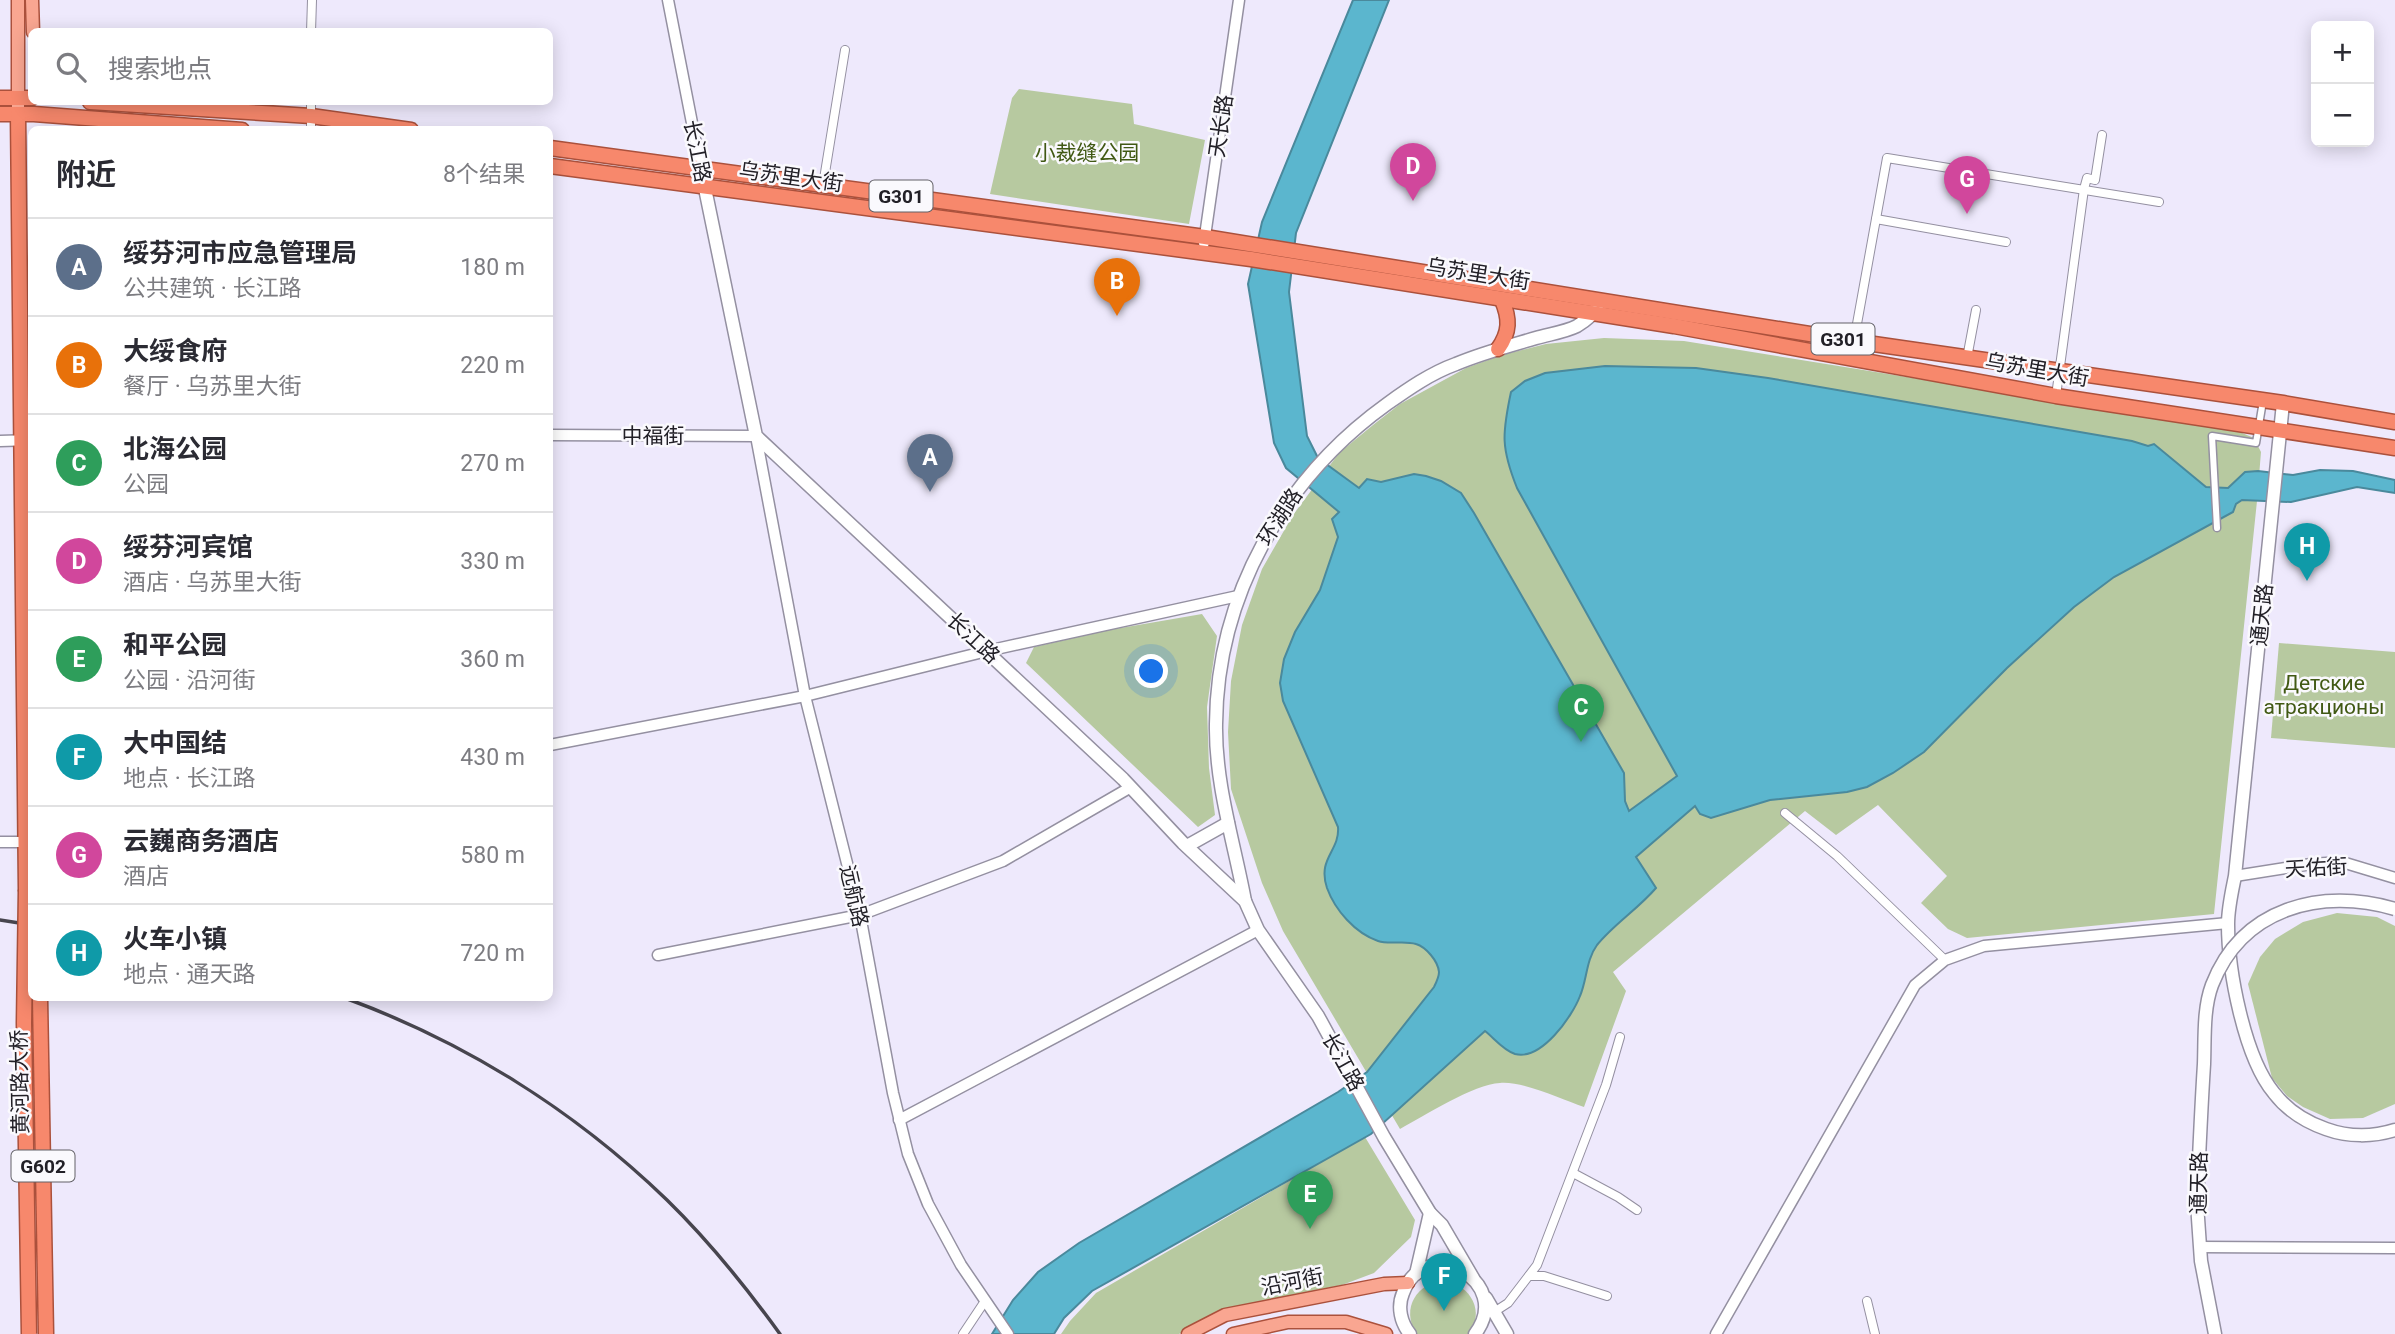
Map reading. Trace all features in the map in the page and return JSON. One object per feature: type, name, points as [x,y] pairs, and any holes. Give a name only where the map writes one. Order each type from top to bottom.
[{"type":"highway","points":[[0,98],[28,103]]},
{"type":"highway","points":[[0,114],[18,114],[28,104]]},
{"type":"highway","points":[[29,105],[33,126]]},
{"type":"highway","points":[[45,105],[210,126]]},
{"type":"highway","points":[[137,105],[311,116],[382,126]]},
{"type":"highway","name":"G602","points":[[18,114],[27,441],[28,642]]},
{"type":"highway","name":"乌苏里大街","points":[[553,148],[1205,237],[1252,252],[1290,258],[1602,300],[1853,341],[2263,400],[2395,422]]},
{"type":"highway","name":"乌苏里大街","points":[[553,166],[1202,253],[1252,252]]},
{"type":"highway","name":"乌苏里大街","points":[[1290,258],[1502,300],[1674,326],[2056,396],[2395,448]]},
{"type":"highway","points":[[1498,349],[1508,330],[1507,313],[1502,300]]},
{"type":"highway","name":"黄河路大桥","points":[[28,858],[24,1023],[29,1334]]},
{"type":"highway","name":"黄河路大桥","points":[[40,1001],[46,1334]]},
{"type":"main road","points":[[18,0],[28,94]]},
{"type":"main road","points":[[32,0],[33,28]]},
{"type":"main road","name":"长江路","points":[[701,169],[756,436],[1131,787],[1187,846],[1245,901],[1258,930],[1318,1016],[1344,1067],[1430,1213],[1442,1225],[1507,1334]]},
{"type":"main road","name":"环湖路","points":[[1245,901],[1219,774],[1216,722],[1226,642],[1238,596],[1256,554],[1295,492],[1329,453],[1371,415],[1454,364],[1571,328],[1592,314],[1602,300]]},
{"type":"main road","name":"通天路","points":[[2283,403],[2228,923],[2235,996],[2256,1062],[2274,1093],[2300,1117],[2333,1132],[2369,1135],[2395,1130]]},
{"type":"main road","points":[[1187,846],[1228,822]]},
{"type":"main road","name":"通天路","points":[[2215,1334],[2200,1247],[2197,1203],[2206,1019],[2212,986],[2239,941],[2255,925],[2273,915],[2319,901],[2367,903],[2395,909]]},
{"type":"main road","points":[[1410,1334],[1403,1322],[1400,1306],[1412,1278],[1430,1213]]},
{"type":"main road","points":[[1412,1278],[1428,1267],[1449,1265],[1473,1278]]},
{"type":"main road","name":"沿河街","points":[[1188,1334],[1225,1315],[1412,1278]]},
{"type":"main road","points":[[1475,1334],[1483,1316],[1482,1292]]},
{"type":"main road","name":"沿河街","points":[[1233,1334],[1288,1322],[1346,1322],[1386,1334]]},
{"type":"street","points":[[311,28],[312,0]]},
{"type":"street","name":"长江路","points":[[668,0],[701,169]]},
{"type":"street","name":"天长路","points":[[1202,253],[1239,0]]},
{"type":"street","points":[[823,186],[845,50]]},
{"type":"street","points":[[2056,396],[2084,190],[2087,178],[2095,180],[2102,135]]},
{"type":"street","points":[[1851,358],[1887,158],[2160,202]]},
{"type":"street","points":[[1875,219],[2006,242]]},
{"type":"street","points":[[1967,358],[1976,310]]},
{"type":"street","points":[[2217,528],[2212,436],[2256,443],[2263,400]]},
{"type":"street","name":"中福街","points":[[553,435],[756,436]]},
{"type":"street","name":"远航路","points":[[756,436],[804,696],[860,915],[908,1154],[928,1204],[961,1265],[1008,1334]]},
{"type":"street","points":[[0,441],[27,441]]},
{"type":"street","points":[[553,743],[804,696],[987,651],[1238,596]]},
{"type":"street","points":[[658,955],[860,915],[1003,861],[1131,787]]},
{"type":"street","points":[[1785,813],[1837,856],[1945,960]]},
{"type":"street","points":[[0,842],[28,842]]},
{"type":"street","name":"天佑街","points":[[2235,876],[2342,862],[2395,877]]},
{"type":"street","points":[[1716,1334],[1916,985],[1945,960],[1984,946],[2228,923]]},
{"type":"street","points":[[900,1120],[1258,930]]},
{"type":"street","points":[[1494,1312],[1508,1303],[1537,1265],[1606,1085],[1620,1037]]},
{"type":"street","points":[[1573,1173],[1637,1210]]},
{"type":"street","points":[[2200,1247],[2395,1248]]},
{"type":"street","points":[[1529,1276],[1544,1276],[1606,1296]]},
{"type":"street","points":[[963,1334],[985,1301]]},
{"type":"street","points":[[1867,1301],[1875,1334]]},
{"type":"green space","name":"小裁缝公园","points":[[1019,89],[1132,104],[1134,124],[1205,140],[1189,224],[990,194],[1012,98]]},
{"type":"green space","points":[[1604,338],[1684,341],[2235,430],[2254,438],[2261,452],[2257,501],[2214,914],[1967,938],[1948,929],[1921,903],[1947,876],[1878,805],[1836,835],[1805,811],[1613,972],[1626,991],[1584,1107],[1531,1088],[1500,1083],[1463,1095],[1400,1129],[1283,931],[1262,883],[1231,789],[1228,732],[1231,681],[1242,625],[1262,569],[1293,515],[1339,453],[1373,425],[1400,404],[1466,368],[1502,355],[1546,344]]},
{"type":"green space","points":[[1202,614],[1217,636],[1207,707],[1209,768],[1215,815],[1198,827],[1026,663],[1034,647],[1109,630]]},
{"type":"green space","name":"Детские атракционы","points":[[2279,643],[2395,652],[2395,748],[2271,738]]},
{"type":"green space","points":[[2337,913],[2377,917],[2395,926],[2395,1104],[2363,1118],[2330,1119],[2303,1107],[2287,1096],[2272,1078],[2248,984],[2260,957],[2275,939],[2303,922]]},
{"type":"green space","points":[[1365,1137],[1415,1220],[1411,1237],[1374,1273],[1342,1285],[1221,1310],[1179,1334],[1061,1334],[1096,1293]]},
{"type":"green space","points":[[1446,1280],[1462,1288],[1473,1301],[1476,1317],[1469,1334],[1416,1334],[1410,1315],[1414,1298],[1427,1286]]},
{"type":"water","points":[[1353,0],[1389,0],[1296,233],[1289,292],[1307,436],[1318,458],[1359,488],[1367,479],[1381,482],[1414,474],[1441,481],[1461,493],[1624,773],[1625,801],[1629,811],[1677,776],[1517,488],[1508,462],[1505,430],[1511,392],[1525,381],[1545,373],[1605,366],[1696,368],[1768,378],[2132,441],[2148,446],[2154,444],[2206,487],[2228,488],[2245,472],[2293,475],[2320,470],[2353,471],[2395,480],[2395,493],[2357,487],[2291,502],[2242,500],[2236,504],[2233,512],[2114,577],[2074,607],[2007,668],[1924,752],[1893,773],[1867,787],[1847,792],[1770,800],[1711,818],[1700,814],[1695,806],[1636,857],[1656,888],[1597,945],[1576,1005],[1563,1025],[1545,1044],[1535,1051],[1515,1054],[1485,1031],[1371,1134],[1092,1291],[1064,1318],[1054,1334],[992,1334],[1013,1300],[1038,1272],[1079,1243],[1338,1092],[1367,1072],[1434,987],[1439,972],[1431,955],[1424,948],[1411,943],[1378,941],[1361,932],[1347,920],[1331,896],[1327,888],[1325,869],[1336,842],[1338,827],[1283,701],[1280,683],[1284,659],[1295,632],[1320,590],[1338,537],[1332,519],[1339,512],[1286,468],[1274,443],[1248,284],[1262,222]]},
{"type":"railway","points":[[0,920],[28,924]]},
{"type":"railway","points":[[352,1001],[433,1036],[475,1058],[516,1082],[595,1137],[667,1200],[698,1232],[780,1334]]},
{"type":"place","name":"绥芬河宾馆","points":[[1413,201]]},
{"type":"place","name":"云巍商务酒店","points":[[1967,214]]},
{"type":"place","name":"大绥食府","points":[[1117,316]]},
{"type":"place","name":"绥芬河市应急管理局","points":[[930,492]]},
{"type":"place","name":"火车小镇","points":[[2307,581]]},
{"type":"place","name":"北海公园","points":[[1581,742]]},
{"type":"place","name":"和平公园","points":[[1310,1229]]},
{"type":"place","name":"大中国结","points":[[1444,1311]]}]
